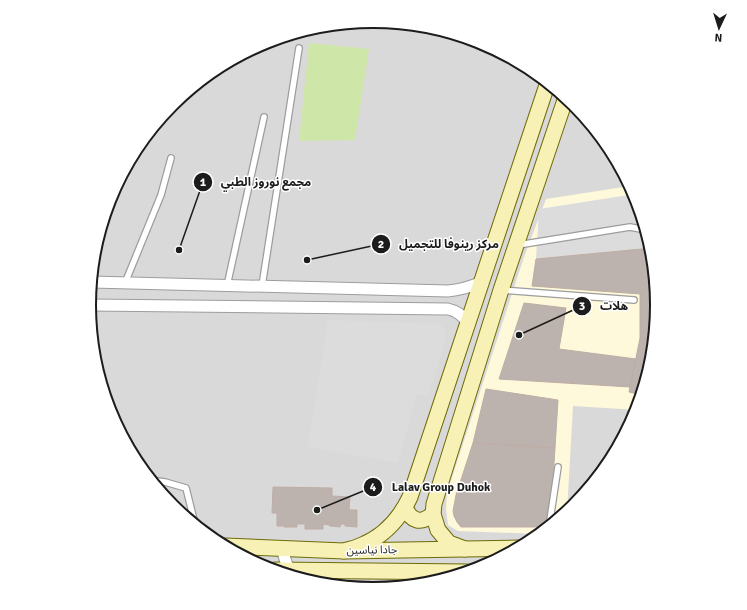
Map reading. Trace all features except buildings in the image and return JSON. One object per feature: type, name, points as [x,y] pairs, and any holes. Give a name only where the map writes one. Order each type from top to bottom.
[{"type":"street","points":[[344,551],[363,545],[380,536],[394,523],[410,497],[546,88]]},
{"type":"street","points":[[465,549],[449,543],[438,530],[433,514],[434,504],[501,290],[564,104]]},
{"type":"street","points":[[504,216],[523,223]]},
{"type":"street","points":[[98,282],[448,291],[465,288],[482,282]]},
{"type":"street","points":[[448,291],[452,300],[448,309]]},
{"type":"street","points":[[96,305],[448,309],[456,311],[468,322]]},
{"type":"street","points":[[405,507],[408,514],[414,520],[421,521],[433,514]]},
{"type":"street","name":"جادا نیاسین","points":[[238,547],[344,551],[506,548]]},
{"type":"street","points":[[283,549],[285,567]]},
{"type":"street","name":"جادا نیاسین","points":[[299,572],[448,572]]},
{"type":"lane","points":[[262,286],[299,48]]},
{"type":"lane","points":[[228,286],[264,117]]},
{"type":"lane","points":[[125,283],[161,196],[171,158]]},
{"type":"lane","points":[[516,246],[630,227],[640,229]]},
{"type":"lane","points":[[501,290],[634,300]]},
{"type":"lane","points":[[550,518],[558,467]]},
{"type":"lane","points":[[160,481],[186,488],[193,514]]},
{"type":"shaded area","points":[[374,28],[410,30],[428,33],[480,49],[512,65],[542,85],[569,109],[582,122],[604,151],[622,182],[636,216],[641,233],[650,287],[650,323],[648,341],[636,394],[622,428],[613,444],[604,459],[582,488],[542,525],[512,545],[480,561],[428,577],[410,580],[374,582],[337,580],[319,577],[267,561],[235,545],[205,525],[178,501],[165,488],[143,459],[125,428],[111,394],[106,377],[99,341],[96,305],[99,269],[106,233],[111,216],[125,182],[143,151],[165,122],[178,109],[205,85],[235,65],[267,49],[319,33],[337,30]]},
{"type":"shaded area","points":[[624,187],[641,233],[650,287],[650,323],[641,377],[630,410],[573,406],[568,502],[542,525],[529,534],[458,531],[448,525],[446,509],[447,493],[524,257],[546,199]]},
{"type":"shaded area","points":[[627,195],[636,216],[644,249],[536,259],[539,209]]},
{"type":"shaded area","points":[[328,320],[439,324],[446,332],[446,339],[428,396],[417,394],[398,463],[308,447]]},
{"type":"green space","points":[[309,43],[369,49],[355,140],[299,141]]},
{"type":"place","name":"مجمع نوروز الطبي","points":[[179,250]]},
{"type":"place","name":"مركز رينوفا للتجميل","points":[[307,260]]},
{"type":"place","name":"هلات","points":[[519,335]]},
{"type":"place","name":"Lalav Group Duhok","points":[[317,510]]}]
